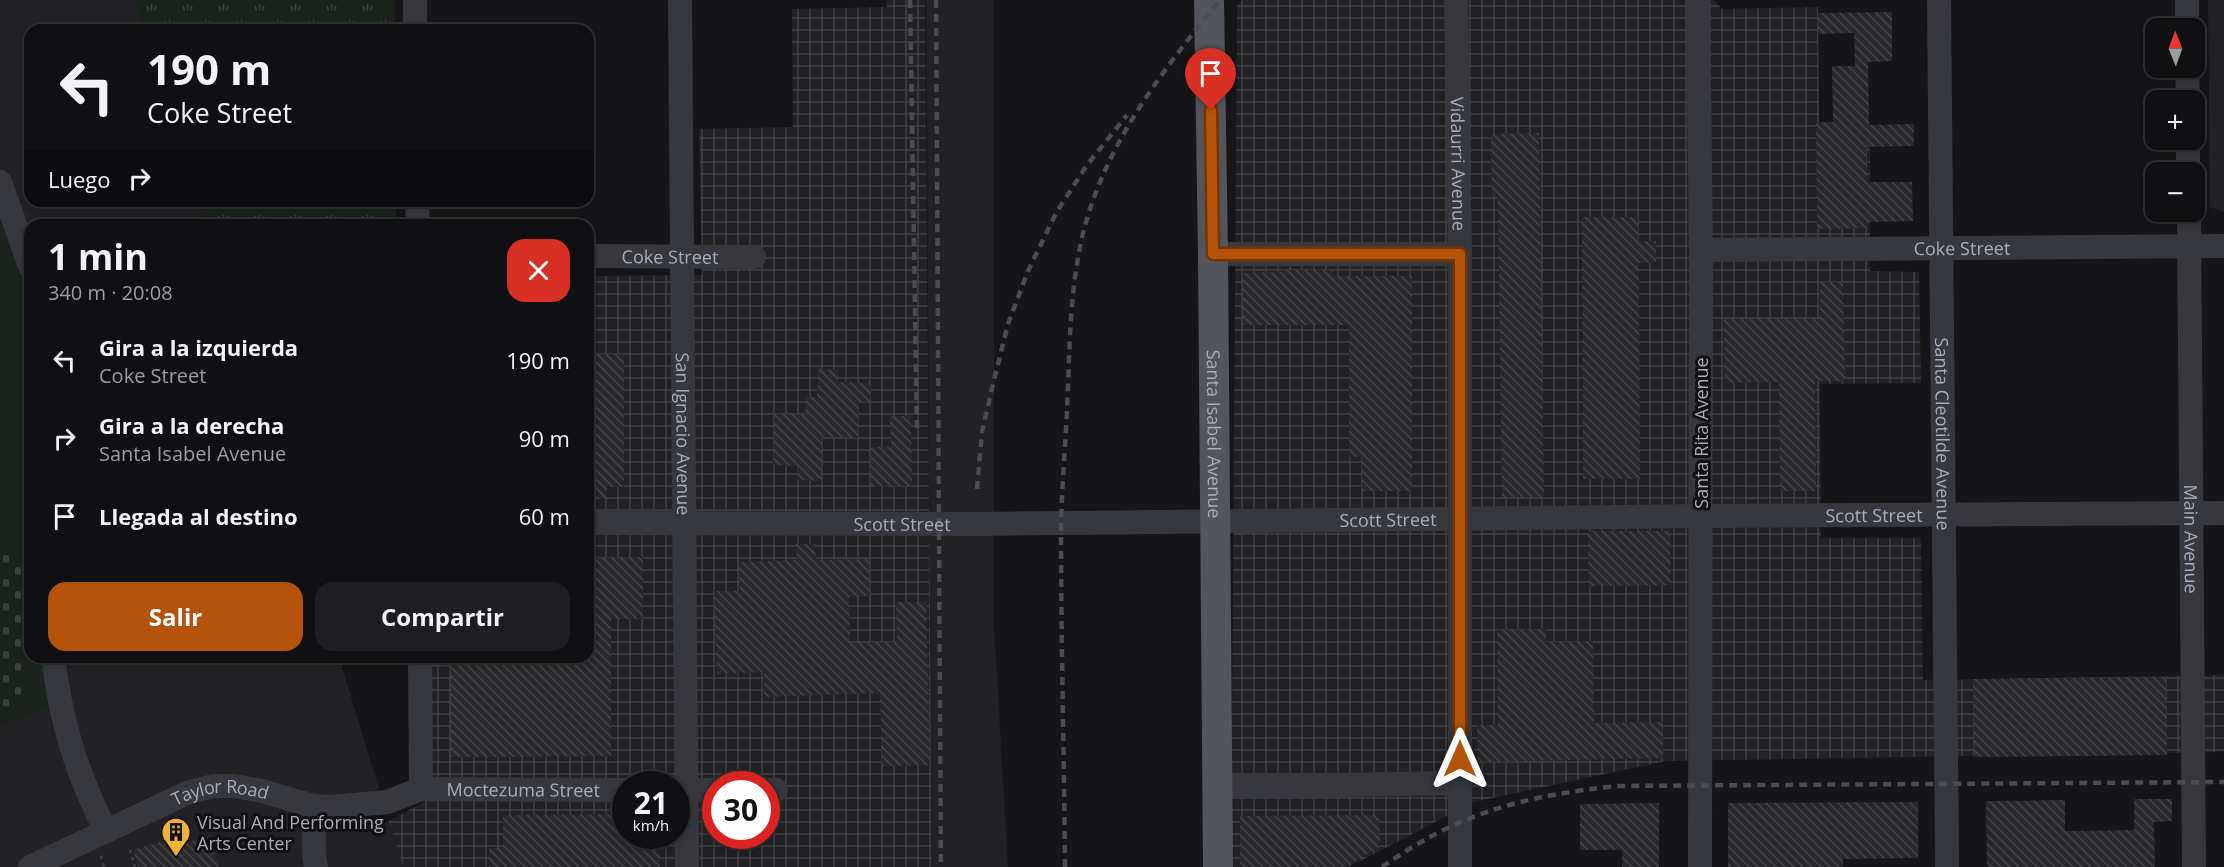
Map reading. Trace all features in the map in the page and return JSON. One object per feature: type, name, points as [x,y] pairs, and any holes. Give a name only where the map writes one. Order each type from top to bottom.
[{"type":"main road","name":"Santa Isabel Avenue","points":[[1209,0],[1218,867]]},
{"type":"street","points":[[415,0],[415,24]]},
{"type":"street","name":"San Ignacio Avenue","points":[[680,0],[684,524],[681,771]]},
{"type":"street","name":"Vidaurri Avenue","points":[[1456,0],[1460,254],[1460,867]]},
{"type":"street","name":"Santa Rita Avenue","points":[[1698,0],[1701,250],[1700,867]]},
{"type":"street","name":"Santa Cleotilde Avenue","points":[[1939,0],[1947,867]]},
{"type":"street","points":[[2187,0],[2187,18]]},
{"type":"street","points":[[0,182],[24,249]]},
{"type":"street","name":"Main Avenue","points":[[2189,222],[2194,867]]},
{"type":"street","name":"Coke Street","points":[[1701,250],[2224,246]]},
{"type":"street","points":[[1213,254],[1460,254]]},
{"type":"street","name":"Coke Street","points":[[594,256],[754,258]]},
{"type":"street","name":"Scott Street","points":[[594,523],[1461,520],[2224,513]]},
{"type":"street","points":[[54,663],[57,692],[68,740],[79,774],[105,831]]},
{"type":"street","points":[[420,663],[421,789]]},
{"type":"street","points":[[1217,787],[1459,783]]},
{"type":"street","name":"Taylor Road","points":[[30,867],[187,793],[213,786],[234,786],[262,791],[313,806],[331,807],[387,802],[421,789]]},
{"type":"street","name":"Moctezuma Street","points":[[421,789],[612,790]]},
{"type":"street","points":[[313,806],[315,820],[313,854],[316,867]]},
{"type":"street","name":"San Ignacio Avenue","points":[[686,849],[687,867]]},
{"type":"path","points":[[129,850],[135,867]]},
{"type":"shaded area","points":[[0,0],[136,0],[143,24],[24,24],[24,207],[200,207],[203,219],[24,219],[24,663],[341,663],[379,789],[363,794],[373,825],[389,821],[403,867],[0,867]]},
{"type":"shaded area","points":[[887,0],[925,0],[932,867],[403,867],[389,821],[422,803],[431,760],[432,663],[594,663],[594,276],[702,275],[699,129],[793,127],[792,9],[887,7]]},
{"type":"shaded area","points":[[926,0],[994,0],[994,623],[1008,867],[932,867]]},
{"type":"shaded area","points":[[1242,0],[1714,0],[1722,9],[1818,7],[1819,122],[1870,122],[1870,271],[1919,272],[1921,383],[1820,384],[1821,538],[1921,538],[1923,680],[2224,675],[2224,752],[1666,761],[1474,802],[1349,867],[1231,867],[1237,5]]},
{"type":"shaded area","points":[[2208,0],[2224,0],[2224,212],[2210,207]]},
{"type":"green space","points":[[136,0],[395,0],[395,24],[143,24]]},
{"type":"green space","points":[[200,207],[396,207],[396,219],[203,219]]},
{"type":"green space","points":[[0,212],[24,281],[24,613],[22,551],[0,552]]},
{"type":"green space","points":[[22,551],[27,706],[0,707],[0,552]]},
{"type":"green space","points":[[26,663],[44,663],[49,705],[0,727],[0,707],[27,706]]},
{"type":"building","points":[[1892,12],[1892,61],[1868,62],[1869,125],[1914,124],[1914,146],[1866,147],[1867,182],[1912,182],[1913,221],[1868,222],[1868,228],[1817,229],[1816,123],[1833,122],[1832,66],[1855,66],[1854,33],[1818,34],[1818,13]]},
{"type":"building","points":[[1539,133],[1544,497],[1502,497],[1498,195],[1492,196],[1491,134]]},
{"type":"building","points":[[1582,217],[1638,217],[1638,241],[1656,241],[1656,263],[1639,263],[1640,479],[1583,479]]},
{"type":"building","points":[[1285,270],[1333,270],[1333,276],[1412,276],[1412,491],[1362,491],[1362,457],[1349,457],[1349,325],[1243,325],[1243,273],[1285,272]]},
{"type":"building","points":[[1820,282],[1843,282],[1845,381],[1815,381],[1816,491],[1780,491],[1779,382],[1725,383],[1724,319],[1820,319]]},
{"type":"building","points":[[594,354],[624,354],[624,487],[607,487],[607,499],[594,499]]},
{"type":"building","points":[[818,369],[838,370],[838,382],[871,383],[870,402],[859,402],[858,438],[822,436],[821,481],[797,480],[798,466],[773,465],[775,414],[805,415],[806,397],[817,397]]},
{"type":"building","points":[[890,416],[911,416],[912,486],[871,487],[871,447],[891,447]]},
{"type":"building","points":[[1588,531],[1670,531],[1671,585],[1589,586]]},
{"type":"building","points":[[796,544],[815,544],[816,560],[869,559],[870,596],[849,597],[850,643],[897,642],[896,602],[926,602],[930,765],[882,766],[880,693],[764,697],[764,672],[717,674],[714,591],[740,591],[739,562],[797,560]]},
{"type":"building","points":[[643,557],[643,619],[611,619],[611,756],[451,757],[451,663],[594,663],[594,558]]},
{"type":"building","points":[[1546,629],[1546,642],[1593,641],[1594,723],[1662,722],[1663,758],[1478,762],[1477,725],[1498,725],[1497,630]]},
{"type":"building","points":[[2166,677],[2167,755],[1974,757],[1973,679]]},
{"type":"building","points":[[2134,799],[2172,799],[2172,821],[2154,822],[2155,867],[1987,867],[1986,801],[2065,800],[2065,831],[2134,830]]},
{"type":"building","points":[[1918,802],[1918,858],[1843,859],[1843,867],[1728,867],[1728,803]]},
{"type":"building","points":[[1659,803],[1659,867],[1622,867],[1622,850],[1580,850],[1580,804]]},
{"type":"building","points":[[612,814],[612,849],[660,849],[660,867],[489,867],[489,848],[503,848],[503,815]]},
{"type":"building","points":[[1379,815],[1380,847],[1345,867],[1240,867],[1240,816]]},
{"type":"building","name":"Visual And Performing Arts Center","points":[[209,836],[219,867],[138,867],[133,850],[167,840],[169,848]]},
{"type":"railway","points":[[910,0],[917,433]]},
{"type":"railway","points":[[936,0],[941,867]]},
{"type":"railway","points":[[1065,867],[1061,525],[1070,336],[1074,285],[1082,236],[1100,182],[1128,126],[1162,74],[1220,0]]},
{"type":"railway","points":[[977,489],[982,432],[993,384],[1008,324],[1028,271],[1056,213],[1087,165],[1127,115]]},
{"type":"railway","points":[[1382,867],[1439,833],[1494,810],[1552,795],[1617,786],[2224,782]]},
{"type":"place","name":"Visual And Performing Arts Center","points":[[176,858]]},
{"type":"route","points":[[1211,110],[1213,254],[1460,254],[1460,759]]}]
